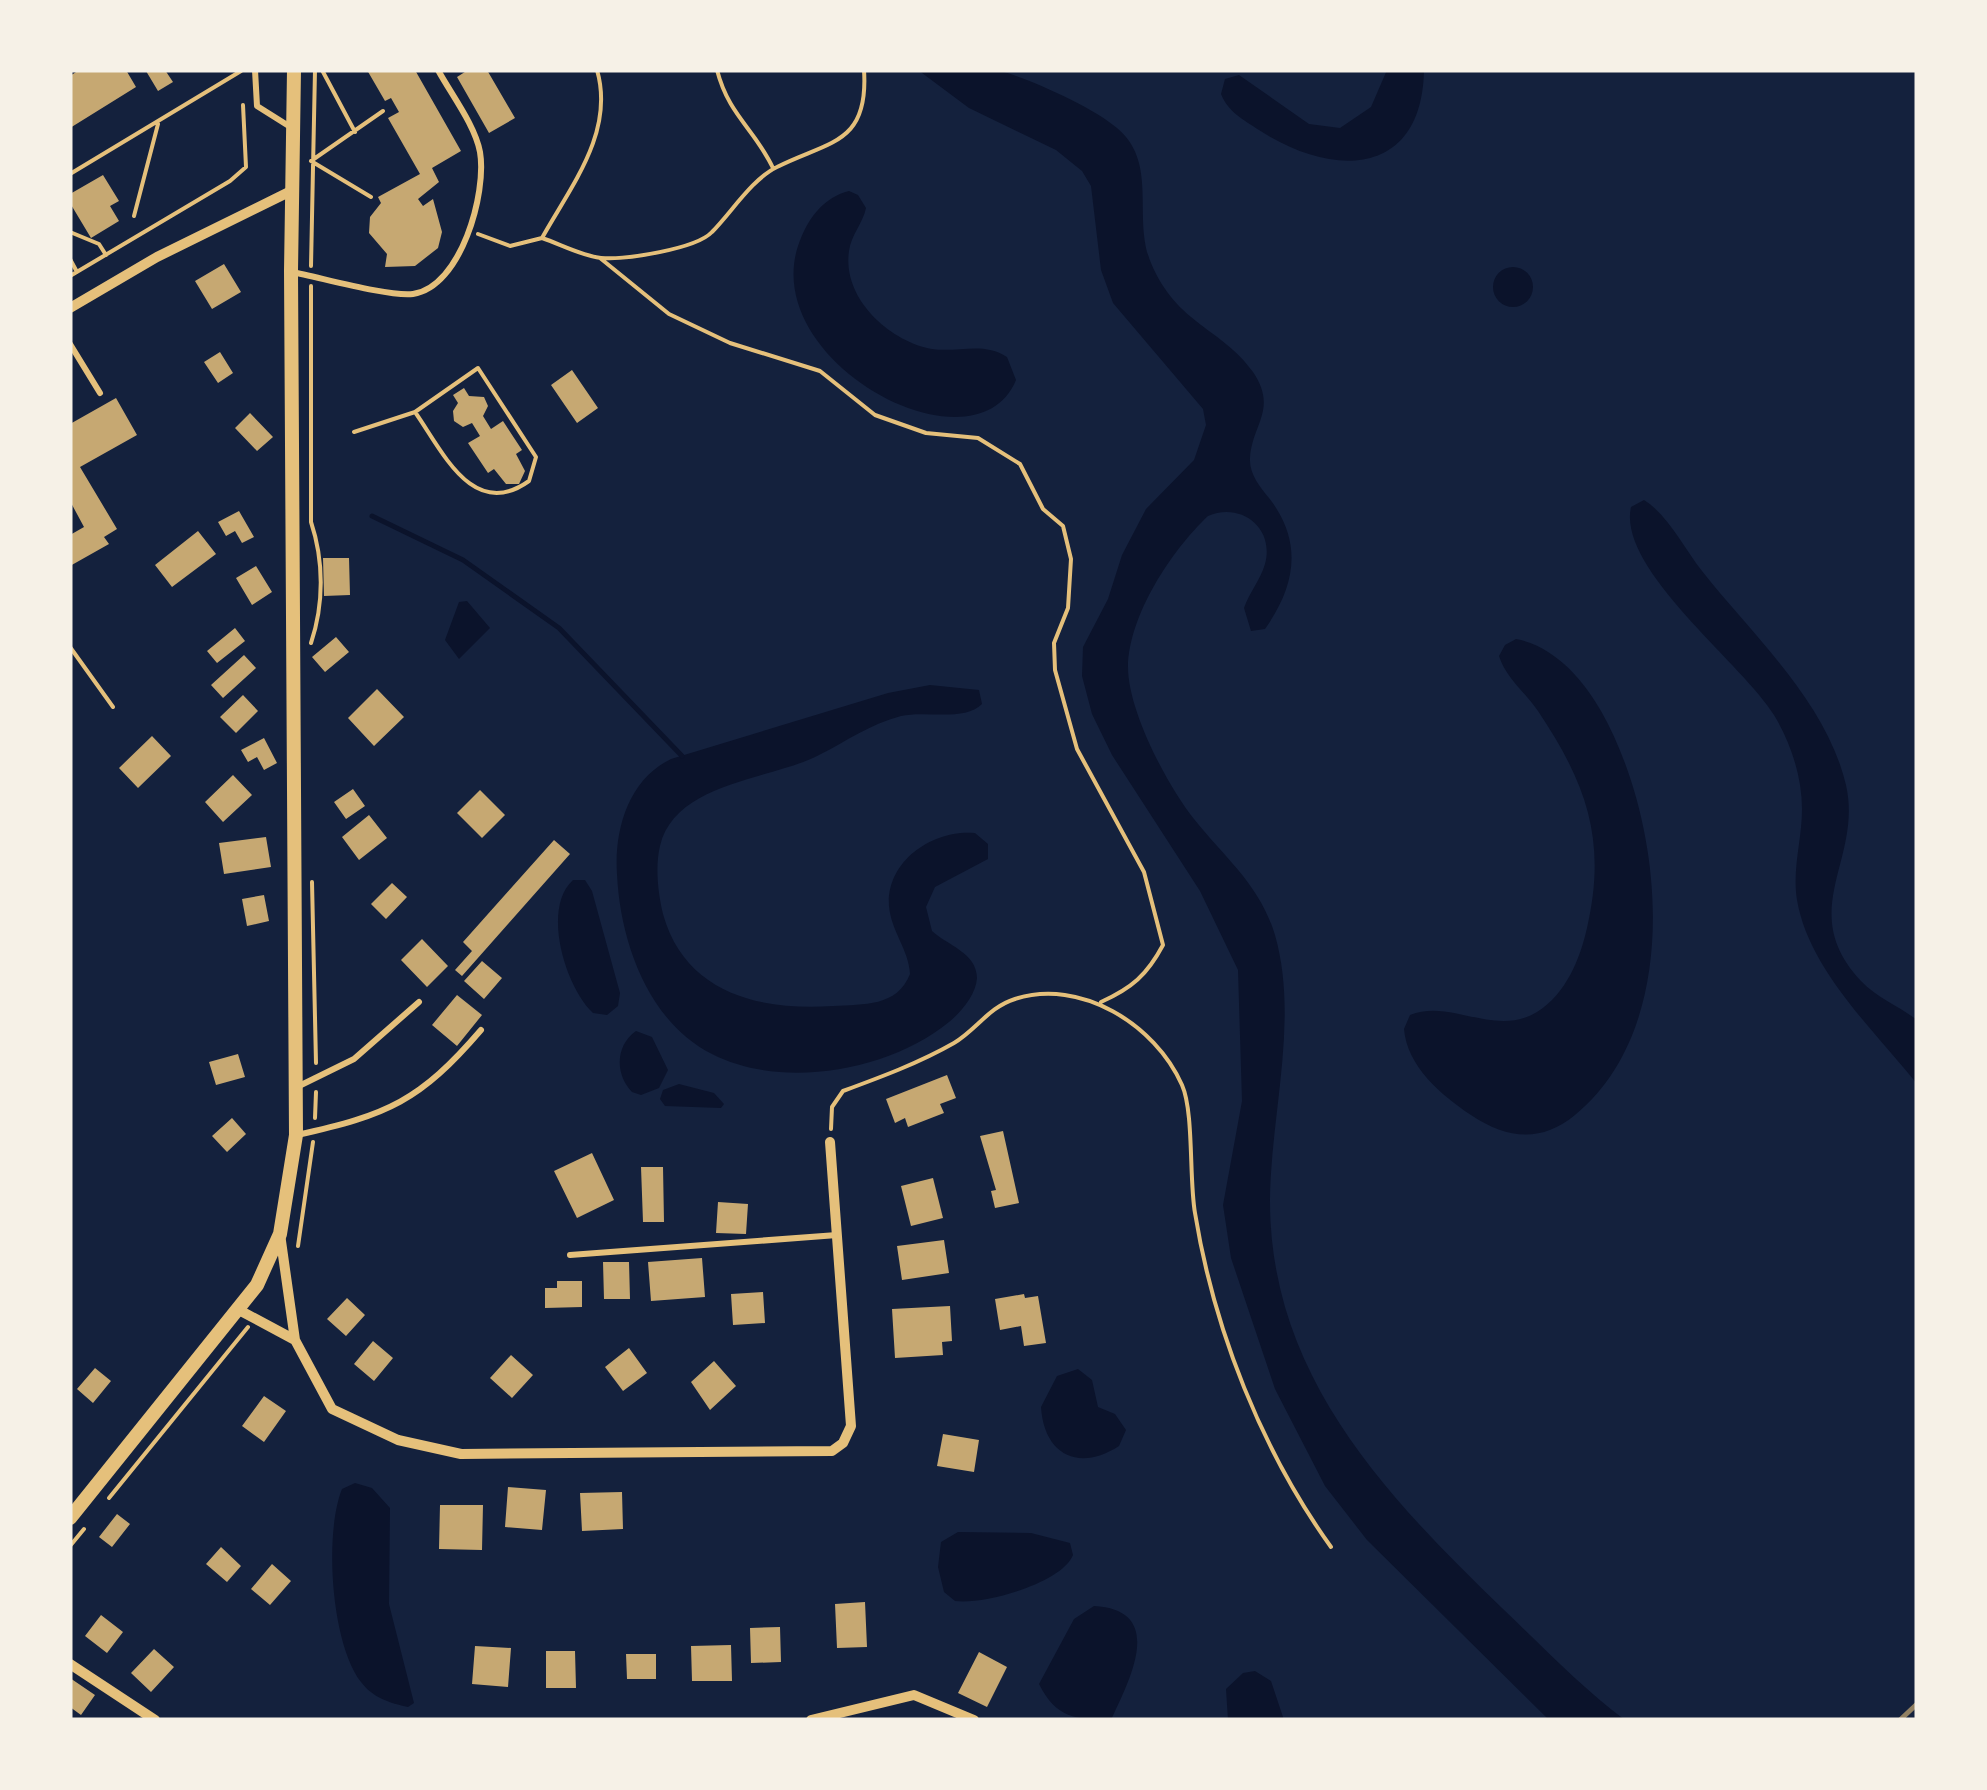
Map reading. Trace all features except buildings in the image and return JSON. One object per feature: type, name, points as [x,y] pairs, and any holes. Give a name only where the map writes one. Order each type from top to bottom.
[{"type":"street","points":[[70,1518],[257,1286],[280,1234],[296,1135],[291,271],[294,70]]},
{"type":"street","points":[[70,308],[157,257],[291,192]]},
{"type":"street","points":[[280,1234],[295,1340],[332,1409],[398,1440],[461,1454],[832,1452],[843,1444],[851,1426],[830,1142]]},
{"type":"street","points":[[239,1310],[295,1340]]},
{"type":"street","points":[[70,1664],[155,1720]]},
{"type":"street","points":[[810,1720],[914,1695],[974,1720]]},
{"type":"lane","points":[[255,70],[257,106],[292,128]]},
{"type":"lane","points":[[291,271],[411,294],[447,276],[468,230],[481,164],[479,147],[438,70]]},
{"type":"lane","points":[[70,344],[100,393]]},
{"type":"lane","points":[[296,1088],[354,1059],[420,1002]]},
{"type":"lane","points":[[296,1135],[406,1103],[442,1076],[481,1030]]},
{"type":"lane","points":[[570,1256],[837,1235]]},
{"type":"path","points":[[308,651],[320,616],[319,546],[311,522],[311,162],[315,70]]},
{"type":"path","points":[[322,70],[355,132]]},
{"type":"path","points":[[542,238],[597,139],[602,89],[597,70]]},
{"type":"path","points":[[717,70],[735,118],[756,137],[774,168]]},
{"type":"path","points":[[600,258],[666,250],[707,237],[774,168],[821,152],[854,125],[866,92],[864,70]]},
{"type":"path","points":[[70,174],[241,72],[246,168],[70,276]]},
{"type":"path","points":[[311,162],[384,111]]},
{"type":"path","points":[[134,216],[158,121]]},
{"type":"path","points":[[311,162],[371,197]]},
{"type":"path","points":[[468,230],[510,246],[542,238],[600,258],[668,314],[730,343],[820,371],[875,415],[926,433],[978,438],[1020,464],[1043,509],[1063,526],[1071,559],[1068,608],[1054,643],[1054,656],[1077,749],[1144,872],[1163,945],[1148,973],[1128,990],[1101,1002]]},
{"type":"path","points":[[70,232],[99,244],[106,255]]},
{"type":"path","points":[[70,259],[78,272]]},
{"type":"path","points":[[354,432],[415,412],[478,368],[536,457],[529,481],[514,491],[479,493],[463,481],[415,412]]},
{"type":"path","points":[[70,646],[113,707]]},
{"type":"path","points":[[286,1274],[297,1252],[314,1131],[312,864]]},
{"type":"path","points":[[830,1142],[832,1108],[843,1092],[958,1041],[990,1012],[1016,998],[1074,993],[1101,1002],[1155,1046],[1183,1086],[1194,1211],[1210,1287],[1268,1445],[1332,1547]]},
{"type":"path","points":[[107,1500],[254,1320]]},
{"type":"path","points":[[70,1546],[94,1516]]},
{"type":"water","points":[[918,70],[1001,71],[1062,95],[1117,128],[1130,142],[1137,158],[1146,246],[1162,284],[1187,313],[1241,357],[1260,385],[1264,407],[1250,464],[1256,480],[1280,514],[1291,547],[1289,580],[1283,596],[1265,629],[1251,631],[1244,608],[1265,564],[1265,539],[1260,529],[1243,515],[1232,512],[1208,516],[1154,585],[1136,626],[1128,667],[1135,705],[1161,768],[1194,819],[1251,887],[1275,935],[1282,967],[1284,1033],[1270,1199],[1275,1262],[1289,1321],[1312,1376],[1377,1475],[1458,1565],[1562,1666],[1625,1720],[1549,1720],[1367,1540],[1325,1486],[1275,1389],[1231,1258],[1223,1205],[1242,1101],[1238,970],[1200,891],[1112,755],[1092,714],[1082,676],[1083,647],[1108,599],[1122,555],[1146,509],[1194,460],[1206,425],[1203,409],[1113,303],[1101,270],[1091,186],[1082,171],[1056,150],[969,108]]},
{"type":"water","points":[[1387,70],[1424,70],[1419,106],[1408,132],[1390,149],[1368,158],[1343,161],[1287,146],[1237,115],[1221,94],[1225,79],[1239,75],[1309,124],[1340,128],[1371,107]]},
{"type":"water","points":[[849,191],[858,195],[866,208],[849,251],[853,285],[861,301],[885,327],[916,344],[942,350],[989,350],[1007,357],[1016,380],[993,408],[958,417],[917,411],[874,392],[836,362],[807,325],[794,283],[801,238],[819,208]]},
{"type":"water","points":[[1513,267],[1527,273],[1533,287],[1527,301],[1513,307],[1499,301],[1493,287],[1499,273]]},
{"type":"water","points":[[1644,500],[1668,523],[1702,571],[1786,671],[1836,754],[1849,812],[1835,885],[1833,931],[1842,955],[1861,981],[1917,1020],[1917,1084],[1845,998],[1815,951],[1797,900],[1801,797],[1786,737],[1758,694],[1685,615],[1643,558],[1632,532],[1631,507]]},
{"type":"water","points":[[467,601],[490,628],[459,659],[445,640],[459,602]]},
{"type":"water","points":[[1516,639],[1555,656],[1585,687],[1601,711],[1639,808],[1649,864],[1653,921],[1648,977],[1634,1030],[1610,1076],[1575,1115],[1537,1134],[1511,1133],[1484,1123],[1437,1089],[1412,1055],[1404,1029],[1410,1015],[1425,1011],[1505,1021],[1537,1012],[1564,986],[1584,940],[1595,868],[1588,814],[1555,738],[1502,664],[1499,656],[1505,645]]},
{"type":"water","points":[[930,685],[979,690],[982,704],[965,713],[911,714],[890,719],[819,755],[704,796],[684,808],[669,825],[658,854],[659,889],[663,914],[688,962],[728,991],[778,1005],[868,1004],[897,993],[910,974],[889,906],[895,875],[915,851],[929,842],[943,836],[975,833],[988,844],[988,859],[935,887],[926,907],[932,931],[960,950],[976,969],[971,997],[954,1018],[924,1039],[866,1063],[802,1073],[740,1065],[712,1054],[690,1040],[655,1001],[624,926],[617,874],[618,840],[635,792],[656,768],[671,759],[888,693]]},
{"type":"water","points":[[573,880],[585,880],[592,891],[620,993],[618,1006],[607,1015],[593,1013],[566,968],[558,928],[559,910]]},
{"type":"water","points":[[636,1031],[652,1037],[668,1070],[659,1088],[641,1095],[626,1085],[620,1069],[624,1044]]},
{"type":"water","points":[[679,1084],[714,1093],[724,1104],[721,1108],[665,1106],[660,1099],[663,1090]]},
{"type":"water","points":[[1078,1369],[1092,1380],[1098,1407],[1115,1414],[1126,1430],[1119,1446],[1090,1458],[1078,1458],[1056,1447],[1044,1424],[1041,1407],[1057,1376]]},
{"type":"water","points":[[355,1483],[372,1488],[390,1508],[389,1604],[414,1703],[408,1707],[382,1699],[366,1688],[343,1642],[334,1588],[333,1533],[342,1489]]},
{"type":"water","points":[[958,1532],[1031,1533],[1070,1543],[1073,1555],[1054,1575],[1021,1590],[955,1601],[944,1592],[938,1567],[941,1542]]},
{"type":"water","points":[[1094,1606],[1117,1611],[1131,1620],[1137,1634],[1132,1669],[1111,1720],[1068,1715],[1052,1704],[1039,1684],[1074,1619]]},
{"type":"water","points":[[1255,1671],[1271,1681],[1284,1720],[1228,1720],[1226,1689],[1243,1673]]},
{"type":"waterway","points":[[372,516],[463,560],[559,628],[682,756]]},
{"type":"railway","points":[[1900,1720],[1917,1704]]}]
